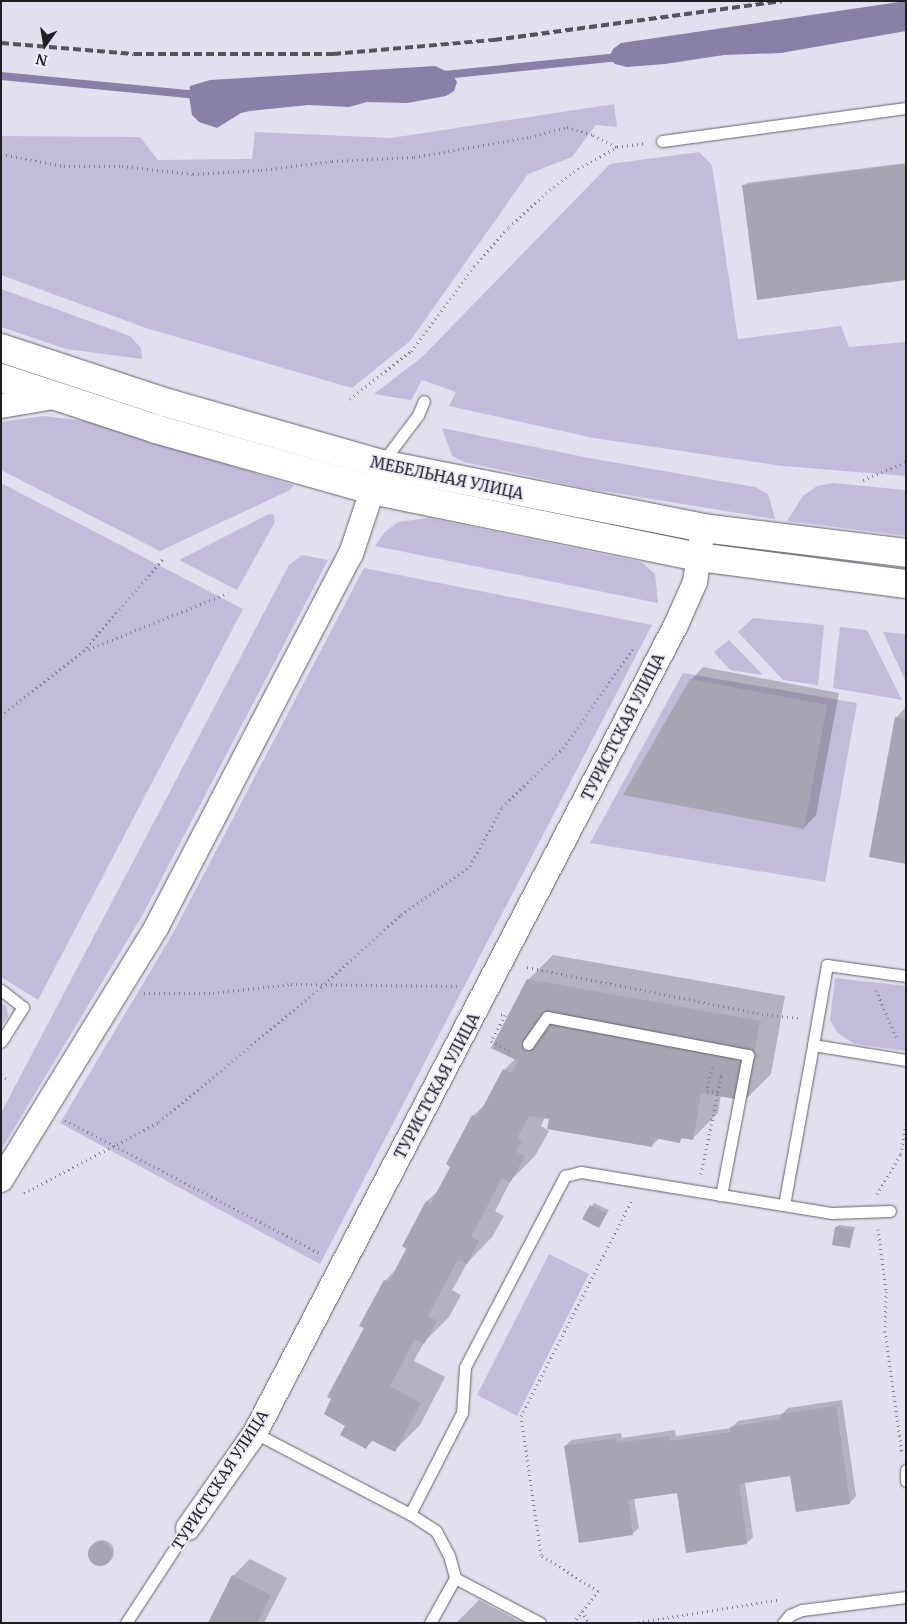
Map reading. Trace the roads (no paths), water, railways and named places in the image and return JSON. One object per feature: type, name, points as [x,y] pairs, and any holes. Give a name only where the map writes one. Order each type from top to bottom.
[{"type":"street","name":"МЕБЕЛЬНАЯ УЛИЦА","points":[[1,348],[182,408],[381,464],[494,489],[703,528],[906,553]]},
{"type":"street","name":"МЕБЕЛЬНАЯ УЛИЦА","points":[[1,378],[54,397],[372,490],[698,557],[906,584]]},
{"type":"street","points":[[1,406],[54,397]]},
{"type":"street","points":[[10,1188],[45,1109],[157,926],[351,554],[381,464]]},
{"type":"street","name":"ТУРИСТСКАЯ УЛИЦА","points":[[188,1528],[255,1433],[676,625],[695,582],[703,528]]},
{"type":"lane","points":[[662,141],[906,108]]},
{"type":"lane","points":[[381,464],[418,415],[424,401]]},
{"type":"lane","points":[[784,1205],[827,965],[906,976]]},
{"type":"lane","points":[[1,990],[23,1007],[1,1042]]},
{"type":"lane","points":[[528,1044],[547,1017],[748,1055],[721,1195]]},
{"type":"lane","points":[[813,1045],[906,1060]]},
{"type":"lane","points":[[410,1514],[462,1413],[465,1367],[555,1190],[565,1176],[581,1172],[831,1212],[890,1211]]},
{"type":"lane","points":[[255,1433],[410,1514],[436,1531],[449,1555],[455,1578],[430,1623]]},
{"type":"lane","name":"ТУРИСТСКАЯ УЛИЦА","points":[[126,1623],[188,1528]]},
{"type":"lane","points":[[455,1578],[540,1623]]},
{"type":"lane","points":[[783,1623],[790,1614],[802,1610],[906,1597]]},
{"type":"waterway","points":[[444,75],[619,57]]},
{"type":"waterway","points":[[1,76],[198,95]]},
{"type":"railway","points":[[1,43],[134,54],[333,54],[494,40],[781,1]]}]
